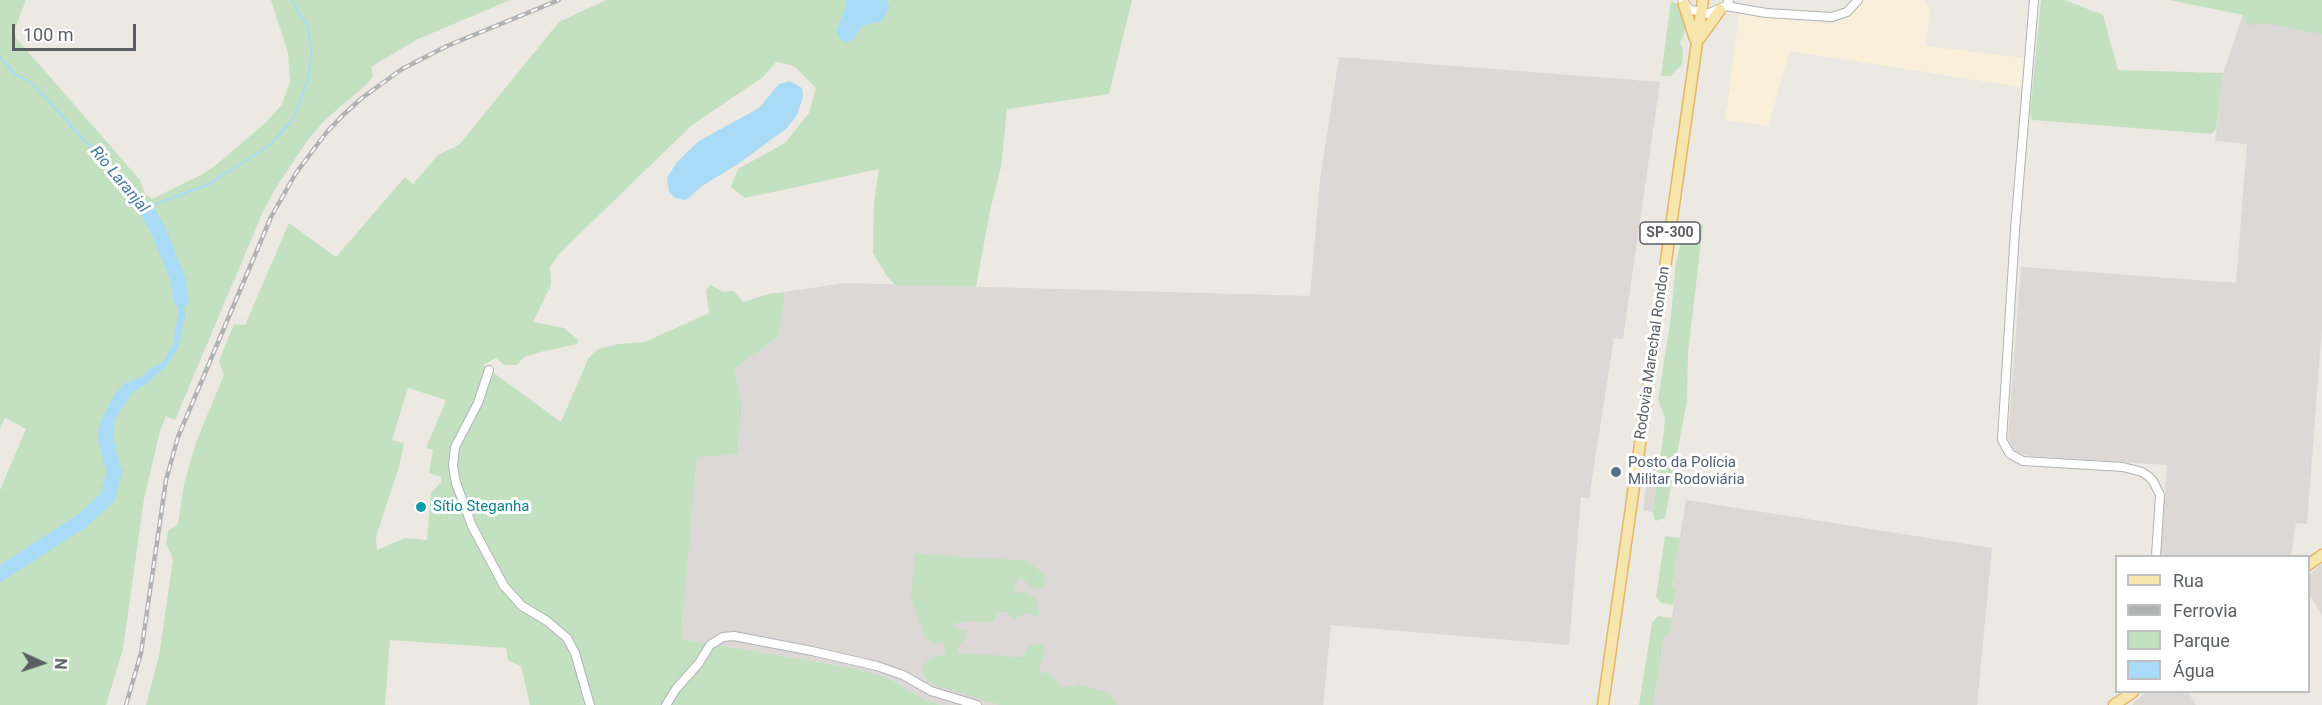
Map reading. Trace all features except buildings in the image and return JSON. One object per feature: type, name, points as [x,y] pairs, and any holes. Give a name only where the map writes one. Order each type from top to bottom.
[{"type":"main road","name":"Rodovia Marechal Rondon","points":[[1603,705],[1703,0]]},
{"type":"main road","points":[[1683,3],[1696,43]]},
{"type":"main road","points":[[1696,43],[1725,6]]},
{"type":"main road","points":[[2114,705],[2132,693]]},
{"type":"street","points":[[1683,3],[1701,13],[1725,6],[1775,14],[1832,17],[1847,12],[1858,0]]},
{"type":"street","points":[[2034,0],[2016,218],[2002,440],[2010,454],[2023,461],[2123,467],[2148,476],[2160,495],[2156,555]]},
{"type":"street","points":[[489,370],[478,403],[455,447],[453,466],[456,483],[472,526],[504,586],[522,606],[547,621],[567,638],[575,653],[590,705]]},
{"type":"street","points":[[666,705],[676,688],[716,640],[734,636],[876,666],[903,675],[932,691],[976,705]]},
{"type":"shaded area","points":[[1865,0],[1925,0],[1930,9],[1926,46],[2024,58],[2021,87],[1790,51],[1768,126],[1725,120],[1739,14],[1835,25],[1848,18]]},
{"type":"shaded area","points":[[2243,15],[2322,31],[2322,327],[2307,524],[2296,523],[2291,555],[2160,555],[2167,465],[2030,456],[2019,453],[2011,447],[2008,437],[2021,267],[2236,283],[2247,144],[2215,141],[2223,73]]},
{"type":"shaded area","points":[[1339,57],[1660,82],[1623,339],[1614,338],[1589,498],[1581,497],[1569,645],[1331,625],[1323,705],[942,705],[925,700],[887,677],[681,639],[697,457],[742,403],[734,369],[779,336],[785,292],[845,283],[1310,296],[1320,179]]},
{"type":"shaded area","points":[[1650,456],[1661,457],[1653,512],[1643,510]]},
{"type":"shaded area","points":[[1686,500],[1992,548],[1977,705],[1653,705],[1664,636],[1670,631],[1676,591],[1672,587]]},
{"type":"shaded area","points":[[2322,564],[2322,615],[2310,596],[2310,573]]},
{"type":"shaded area","points":[[2146,693],[2189,693],[2196,705],[2133,705],[2133,702]]},
{"type":"green space","points":[[0,0],[26,0],[14,31],[16,38],[140,180],[145,194],[152,199],[216,165],[264,124],[281,106],[290,82],[288,53],[271,0],[510,0],[416,40],[371,67],[373,76],[367,84],[325,120],[307,141],[275,189],[262,214],[175,420],[166,416],[160,431],[144,499],[123,649],[106,705],[0,705],[0,490],[26,429],[5,418],[0,429]]},
{"type":"green space","points":[[606,0],[1132,0],[1109,94],[1007,109],[1001,167],[976,287],[896,285],[888,278],[873,253],[874,202],[879,169],[745,198],[731,187],[738,169],[785,143],[809,113],[816,88],[794,66],[776,62],[763,77],[692,125],[561,252],[549,268],[551,285],[533,322],[564,328],[578,340],[577,344],[525,357],[516,365],[504,365],[496,358],[483,365],[561,422],[588,359],[598,349],[619,344],[645,342],[709,313],[706,291],[710,285],[723,292],[734,291],[743,302],[768,294],[785,292],[779,336],[734,369],[742,403],[737,454],[697,457],[681,639],[857,669],[887,677],[925,700],[942,705],[530,705],[521,666],[508,660],[506,648],[390,640],[385,705],[146,705],[159,656],[173,559],[166,543],[168,531],[178,524],[184,484],[196,442],[224,375],[219,361],[234,324],[245,325],[289,223],[336,257],[405,177],[413,184],[438,155],[459,145],[559,22]],"holes":[[[408,388],[446,400],[426,448],[433,450],[429,473],[441,477],[441,482],[431,493],[427,540],[405,538],[377,550],[376,537],[399,467],[404,443],[392,440]]]},
{"type":"green space","points":[[2041,0],[2065,0],[2103,15],[2118,70],[2223,73],[2216,129],[2211,134],[2033,120],[2030,114]]},
{"type":"green space","points":[[2169,0],[2322,0],[2322,34],[2264,23],[2248,25],[2243,15]]},
{"type":"green space","points":[[1671,1],[1680,5],[1686,22],[1680,43],[1683,49],[1682,64],[1671,76],[1661,76]]},
{"type":"green space","points":[[1694,224],[1703,225],[1688,353],[1687,401],[1665,518],[1655,521],[1653,512],[1665,418],[1658,400],[1670,324],[1676,262],[1684,228]]},
{"type":"green space","points":[[1665,536],[1680,538],[1672,586],[1676,591],[1674,605],[1661,603],[1656,597]]},
{"type":"green space","points":[[915,554],[1028,561],[1045,576],[1044,586],[1034,590],[1021,577],[1015,583],[1014,594],[1024,592],[1035,597],[1040,613],[1035,617],[1029,612],[1013,620],[1008,612],[998,612],[993,623],[972,621],[954,624],[953,628],[966,631],[967,636],[959,645],[957,653],[1023,657],[1028,646],[1042,643],[1045,652],[1039,667],[1041,673],[1049,673],[1062,688],[1080,684],[1110,694],[1117,705],[1001,705],[937,686],[926,679],[922,667],[931,657],[946,654],[944,643],[933,644],[926,639],[911,599]]},
{"type":"green space","points":[[1658,616],[1672,618],[1670,632],[1664,637],[1653,705],[1639,705],[1652,623]]},
{"type":"water","points":[[845,0],[888,0],[889,8],[881,22],[861,27],[855,38],[846,43],[836,32],[845,9]]},
{"type":"water","points":[[790,81],[802,88],[803,97],[797,115],[787,128],[685,200],[675,198],[669,192],[667,178],[677,162],[699,141],[759,108],[779,84]]},
{"type":"water","points":[[178,279],[184,294],[185,317],[178,348],[167,365],[145,385],[134,391],[116,417],[111,440],[117,447],[101,450],[100,423],[114,395],[124,384],[143,376],[149,369],[162,363],[173,345],[178,313]]},
{"type":"waterway","points":[[0,57],[15,74],[33,84],[146,208],[209,184],[270,145],[294,118],[309,76],[311,51],[308,27],[291,0]]},
{"type":"waterway","name":"Rio Laranjal","points":[[146,208],[159,232],[178,279],[181,300]]},
{"type":"waterway","name":"Rio Laranjal","points":[[0,574],[83,520],[108,497],[114,472],[105,437],[107,428]]},
{"type":"railway","points":[[126,705],[141,653],[166,480],[178,437],[271,217],[296,173],[326,133],[343,115],[402,69],[447,46],[559,0]]},
{"type":"place","name":"Posto da Polícia Militar Rodoviária","points":[[1616,472]]},
{"type":"place","name":"Sítio Steganha","points":[[421,507]]}]
